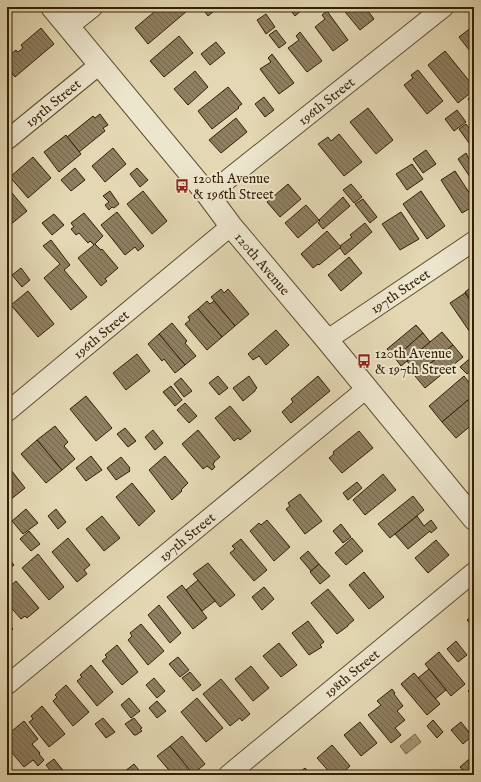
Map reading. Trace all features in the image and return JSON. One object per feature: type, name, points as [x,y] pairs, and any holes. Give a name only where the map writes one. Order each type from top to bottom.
[{"type":"street","name":"120th Avenue","points":[[52,7],[366,389],[471,509]]},
{"type":"street","points":[[68,27],[93,7]]},
{"type":"street","name":"196th Street","points":[[208,195],[444,7]]},
{"type":"street","name":"195th Street","points":[[7,140],[99,65]]},
{"type":"street","name":"196th Street","points":[[7,412],[231,226]]},
{"type":"street","name":"197th Street","points":[[327,340],[474,241]]},
{"type":"street","name":"197th Street","points":[[7,685],[366,389]]},
{"type":"street","name":"198th Street","points":[[228,775],[474,572]]},
{"type":"water","points":[[415,734],[421,742],[406,754],[400,746]]},
{"type":"building","points":[[160,7],[163,7],[164,9],[167,7],[183,7],[187,11],[148,44],[135,28]]},
{"type":"building","points":[[201,7],[219,7],[208,16]]},
{"type":"building","points":[[288,7],[301,7],[303,9],[295,16]]},
{"type":"building","points":[[341,7],[365,7],[374,19],[360,30]]},
{"type":"building","points":[[327,11],[348,40],[333,51],[315,27],[325,19],[322,15]]},
{"type":"building","points":[[266,14],[275,27],[266,34],[257,20]]},
{"type":"building","points":[[472,27],[474,30],[474,56],[459,37]]},
{"type":"building","points":[[41,28],[54,44],[15,77],[7,68],[7,57],[16,50],[18,52],[23,48],[21,45]]},
{"type":"building","points":[[276,30],[286,43],[279,48],[269,35]]},
{"type":"building","points":[[300,32],[322,61],[307,72],[288,48],[299,40],[296,36]]},
{"type":"building","points":[[179,36],[193,53],[164,77],[150,61]]},
{"type":"building","points":[[216,42],[225,53],[210,65],[201,54]]},
{"type":"building","points":[[445,51],[474,87],[474,90],[458,103],[428,65]]},
{"type":"building","points":[[272,54],[294,83],[279,94],[260,69],[271,62],[268,58]]},
{"type":"building","points":[[418,70],[443,101],[427,114],[404,85],[413,78],[411,75]]},
{"type":"building","points":[[195,71],[208,87],[188,105],[174,89]]},
{"type":"building","points":[[228,87],[242,104],[212,129],[198,111]]},
{"type":"building","points":[[474,96],[474,107],[468,99]]},
{"type":"building","points":[[264,97],[274,110],[265,117],[255,104]]},
{"type":"building","points":[[368,108],[393,140],[376,154],[350,122]]},
{"type":"building","points":[[457,110],[466,122],[454,131],[445,119]]},
{"type":"building","points":[[100,114],[108,125],[103,128],[105,131],[79,152],[67,137],[93,116],[95,118]]},
{"type":"building","points":[[236,118],[247,132],[221,153],[209,140]]},
{"type":"building","points":[[466,124],[474,135],[474,139],[469,143],[459,129]]},
{"type":"building","points":[[339,134],[362,162],[344,176],[318,144],[328,137],[331,141]]},
{"type":"building","points":[[66,135],[81,154],[59,172],[44,152]]},
{"type":"building","points":[[113,148],[126,164],[105,182],[92,166]]},
{"type":"building","points":[[426,150],[436,164],[423,173],[413,159]]},
{"type":"building","points":[[466,153],[469,159],[474,155],[474,183],[458,159]]},
{"type":"building","points":[[33,157],[51,178],[28,198],[10,177]]},
{"type":"building","points":[[412,164],[423,179],[407,190],[396,174]]},
{"type":"building","points":[[75,168],[85,180],[71,191],[61,180]]},
{"type":"building","points":[[137,168],[148,180],[140,187],[130,174]]},
{"type":"building","points":[[455,171],[474,200],[474,206],[462,213],[441,180]]},
{"type":"building","points":[[288,184],[301,199],[280,217],[267,202]]},
{"type":"building","points":[[351,184],[362,197],[354,203],[343,190]]},
{"type":"building","points":[[7,187],[27,211],[10,225],[7,222]]},
{"type":"building","points":[[110,191],[119,204],[109,210],[105,205],[109,202],[103,196]]},
{"type":"building","points":[[143,191],[167,221],[152,234],[127,204]]},
{"type":"building","points":[[421,191],[445,226],[427,239],[403,204]]},
{"type":"building","points":[[343,197],[350,206],[323,229],[318,223],[320,221],[319,220]]},
{"type":"building","points":[[363,199],[377,217],[370,223],[355,204]]},
{"type":"building","points":[[306,205],[319,220],[298,238],[285,223]]},
{"type":"building","points":[[117,212],[144,246],[138,251],[135,247],[125,255],[101,225]]},
{"type":"building","points":[[401,212],[419,239],[400,250],[382,224]]},
{"type":"building","points":[[84,213],[103,236],[95,244],[101,250],[102,249],[118,268],[105,279],[107,281],[101,286],[78,258],[94,245],[90,241],[88,243],[79,233],[76,235],[71,229],[74,227],[71,223]]},
{"type":"building","points":[[54,214],[64,225],[52,235],[42,223]]},
{"type":"building","points":[[365,223],[372,232],[345,255],[340,246],[352,237],[350,235]]},
{"type":"building","points":[[327,231],[341,247],[313,268],[301,254]]},
{"type":"building","points":[[51,240],[70,265],[64,270],[87,297],[71,310],[44,278],[60,264],[43,246]]},
{"type":"building","points":[[349,257],[362,273],[341,291],[328,275]]},
{"type":"building","points":[[21,268],[30,280],[22,287],[12,275]]},
{"type":"building","points":[[474,285],[474,306],[465,292]]},
{"type":"building","points":[[221,289],[224,293],[228,289],[249,314],[235,326],[211,297]]},
{"type":"building","points":[[28,291],[54,324],[38,337],[11,305]]},
{"type":"building","points":[[465,293],[474,306],[474,338],[450,303]]},
{"type":"building","points":[[207,301],[210,304],[214,301],[235,326],[222,337],[198,309]]},
{"type":"building","points":[[198,309],[222,337],[207,350],[185,324],[190,320],[188,317]]},
{"type":"building","points":[[172,323],[187,341],[185,343],[196,356],[185,365],[159,334]]},
{"type":"building","points":[[416,325],[423,333],[395,358],[387,349]]},
{"type":"building","points":[[276,330],[289,345],[266,365],[259,356],[253,360],[248,354]]},
{"type":"building","points":[[442,332],[453,345],[417,374],[407,361]]},
{"type":"building","points":[[423,333],[430,342],[401,366],[395,358]]},
{"type":"building","points":[[159,334],[185,365],[175,373],[164,359],[162,361],[148,344]]},
{"type":"building","points":[[453,345],[463,357],[425,388],[415,376]]},
{"type":"building","points":[[137,354],[150,371],[126,390],[113,373]]},
{"type":"building","points":[[474,355],[474,368],[467,374],[460,367]]},
{"type":"building","points":[[218,376],[228,388],[219,395],[209,383]]},
{"type":"building","points":[[249,376],[257,388],[243,401],[233,388]]},
{"type":"building","points":[[318,376],[330,391],[291,423],[282,412],[293,402],[291,399]]},
{"type":"building","points":[[464,376],[474,389],[474,395],[442,422],[429,406]]},
{"type":"building","points":[[181,378],[192,391],[184,397],[174,384]]},
{"type":"building","points":[[171,386],[182,400],[175,406],[163,392]]},
{"type":"building","points":[[474,395],[474,423],[456,438],[442,422]]},
{"type":"building","points":[[86,396],[112,428],[96,441],[70,409]]},
{"type":"building","points":[[185,403],[197,416],[189,423],[177,410]]},
{"type":"building","points":[[230,406],[251,431],[240,440],[238,438],[234,441],[215,418]]},
{"type":"building","points":[[55,426],[68,442],[64,446],[75,459],[62,470],[37,440]]},
{"type":"building","points":[[125,428],[136,441],[128,447],[117,434]]},
{"type":"building","points":[[153,430],[163,443],[155,450],[145,437]]},
{"type":"building","points":[[198,430],[220,457],[214,462],[213,464],[215,467],[212,470],[207,466],[203,469],[182,444]]},
{"type":"building","points":[[359,431],[373,448],[342,473],[329,458],[334,454],[333,452]]},
{"type":"building","points":[[37,440],[62,470],[46,483],[21,454]]},
{"type":"building","points":[[91,456],[102,470],[86,481],[76,468]]},
{"type":"building","points":[[165,456],[188,483],[172,500],[149,470]]},
{"type":"building","points":[[121,457],[130,468],[130,471],[116,480],[107,468]]},
{"type":"building","points":[[8,466],[25,488],[10,500],[7,497]]},
{"type":"building","points":[[383,474],[396,490],[365,515],[353,500]]},
{"type":"building","points":[[357,482],[362,488],[348,500],[343,493]]},
{"type":"building","points":[[132,483],[155,511],[139,526],[116,497]]},
{"type":"building","points":[[300,494],[322,521],[305,534],[286,509],[290,506],[288,503]]},
{"type":"building","points":[[413,496],[424,510],[390,538],[378,524]]},
{"type":"building","points":[[26,509],[38,523],[23,534],[12,521]]},
{"type":"building","points":[[56,509],[66,522],[58,529],[48,516]]},
{"type":"building","points":[[102,516],[120,538],[104,551],[86,529]]},
{"type":"building","points":[[417,516],[424,526],[431,520],[437,528],[431,533],[430,531],[408,549],[395,534]]},
{"type":"building","points":[[267,520],[290,547],[274,561],[250,531],[259,523],[261,525]]},
{"type":"building","points":[[341,524],[351,537],[343,543],[333,531]]},
{"type":"building","points":[[29,531],[40,544],[31,551],[20,539]]},
{"type":"building","points":[[68,538],[90,565],[84,570],[87,574],[77,582],[52,552]]},
{"type":"building","points":[[352,538],[363,551],[346,565],[335,553]]},
{"type":"building","points":[[241,539],[267,570],[254,581],[230,553],[235,549],[232,546]]},
{"type":"building","points":[[436,540],[449,555],[428,573],[415,558]]},
{"type":"building","points":[[308,551],[319,564],[311,571],[300,558]]},
{"type":"building","points":[[38,554],[64,587],[49,600],[22,568]]},
{"type":"building","points":[[7,556],[14,565],[7,571]]},
{"type":"building","points":[[208,563],[235,595],[220,607],[193,574]]},
{"type":"building","points":[[319,564],[330,576],[320,584],[310,572]]},
{"type":"building","points":[[364,572],[384,597],[369,609],[349,585]]},
{"type":"building","points":[[198,580],[215,601],[202,611],[186,590]]},
{"type":"building","points":[[16,581],[39,608],[27,618],[25,616],[21,619],[7,603],[7,589]]},
{"type":"building","points":[[182,585],[207,618],[193,629],[167,597]]},
{"type":"building","points":[[264,587],[274,599],[262,610],[252,597]]},
{"type":"building","points":[[328,589],[354,620],[337,634],[311,603]]},
{"type":"building","points":[[159,605],[181,633],[170,643],[148,615]]},
{"type":"building","points":[[474,615],[474,628],[467,620]]},
{"type":"building","points":[[308,621],[324,642],[320,645],[322,647],[309,655],[292,633]]},
{"type":"building","points":[[7,622],[13,629],[7,634]]},
{"type":"building","points":[[141,624],[164,651],[148,665],[128,640],[132,636],[130,633]]},
{"type":"building","points":[[456,641],[467,655],[458,662],[447,649]]},
{"type":"building","points":[[279,643],[297,665],[281,677],[263,656]]},
{"type":"building","points":[[117,645],[138,672],[122,685],[102,661],[107,657],[105,655]]},
{"type":"building","points":[[439,652],[465,684],[451,696],[425,664]]},
{"type":"building","points":[[178,657],[189,670],[180,677],[169,664]]},
{"type":"building","points":[[91,665],[113,692],[97,706],[77,681],[82,677],[80,675]]},
{"type":"building","points":[[251,666],[269,688],[253,701],[235,679]]},
{"type":"building","points":[[429,669],[446,690],[435,699],[418,678]]},
{"type":"building","points":[[190,672],[201,685],[193,691],[182,678]]},
{"type":"building","points":[[414,673],[440,704],[427,715],[401,684]]},
{"type":"building","points":[[154,678],[165,691],[157,698],[146,685]]},
{"type":"building","points":[[221,679],[250,714],[242,721],[240,718],[230,726],[203,694]]},
{"type":"building","points":[[66,685],[89,712],[73,726],[53,701],[57,697],[55,695]]},
{"type":"building","points":[[474,686],[474,698],[468,691]]},
{"type":"building","points":[[392,689],[403,706],[397,711],[405,720],[395,728],[401,735],[391,743],[368,715],[381,705],[377,701]]},
{"type":"building","points":[[129,698],[140,711],[131,718],[121,705]]},
{"type":"building","points":[[197,698],[223,728],[206,742],[181,712]]},
{"type":"building","points":[[157,701],[166,711],[157,718],[149,708]]},
{"type":"building","points":[[42,706],[65,734],[49,747],[29,722],[33,719],[31,716]]},
{"type":"building","points":[[103,718],[115,732],[106,738],[95,724]]},
{"type":"building","points":[[134,718],[142,728],[140,729],[142,731],[136,735],[134,735],[125,724]]},
{"type":"building","points":[[433,720],[443,732],[437,738],[427,726]]},
{"type":"building","points":[[24,721],[38,739],[32,744],[44,760],[38,766],[33,760],[24,767],[7,747],[7,735]]},
{"type":"building","points":[[360,722],[377,743],[361,756],[344,735]]},
{"type":"building","points":[[461,722],[472,736],[463,744],[451,730]]},
{"type":"building","points":[[182,736],[205,764],[193,774],[170,746]]},
{"type":"building","points":[[332,745],[350,766],[340,775],[332,775],[317,758]]},
{"type":"building","points":[[170,746],[193,774],[192,775],[173,775],[157,756]]},
{"type":"building","points":[[474,755],[474,775],[467,775],[460,767]]},
{"type":"building","points":[[54,759],[65,773],[62,775],[54,775],[46,765]]},
{"type":"building","points":[[7,764],[16,774],[15,775],[7,775]]},
{"type":"building","points":[[134,764],[143,775],[120,775]]},
{"type":"building","points":[[305,768],[311,775],[296,775]]},
{"type":"place","name":"120th Avenue & 196th Street","points":[[182,186]]},
{"type":"place","name":"120th Avenue & 197th Street","points":[[364,361]]}]
